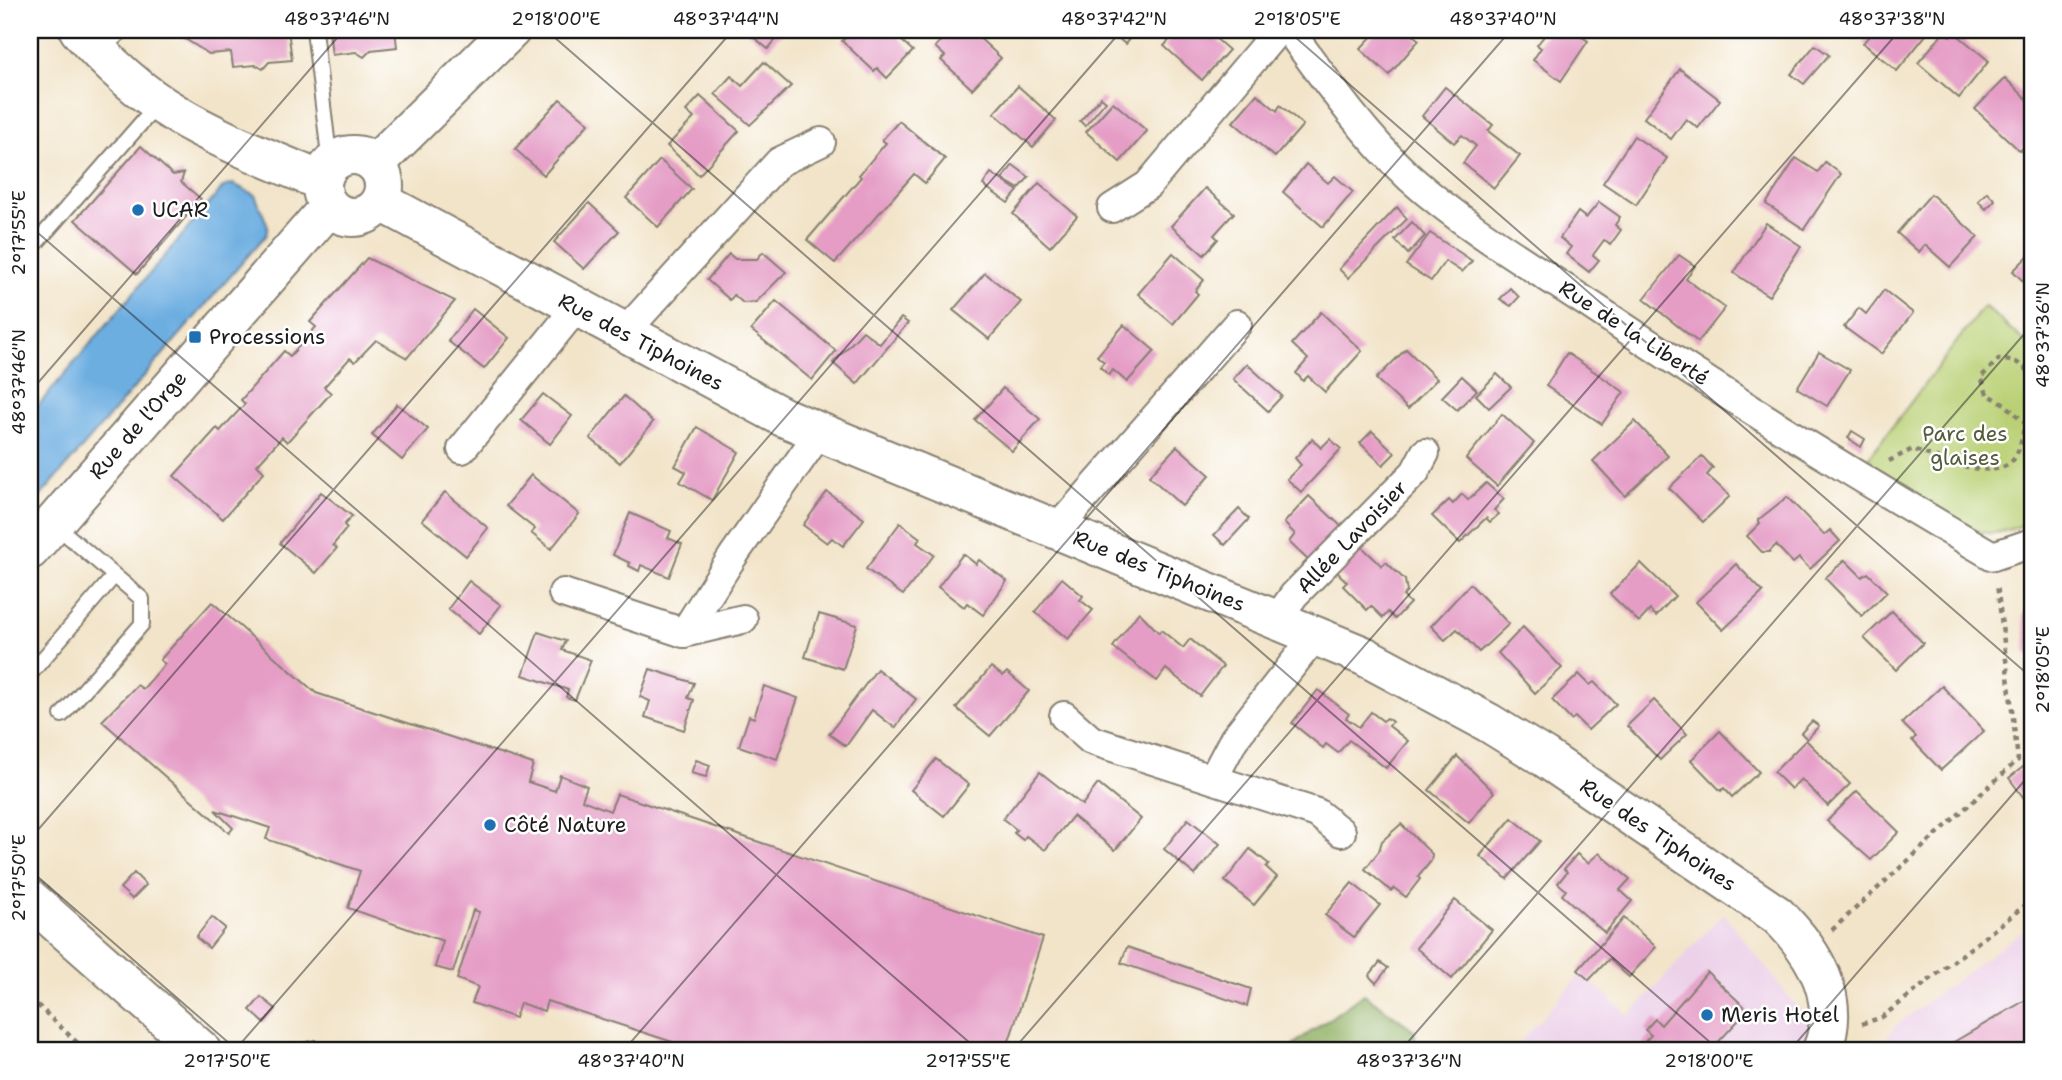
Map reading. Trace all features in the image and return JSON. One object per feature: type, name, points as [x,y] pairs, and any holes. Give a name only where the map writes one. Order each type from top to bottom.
[{"type":"street","points":[[100,37],[120,75],[157,105],[208,134],[327,184],[346,216],[356,217],[366,214],[378,182],[511,30]]},
{"type":"street","points":[[1112,208],[1148,185],[1289,31]]},
{"type":"street","name":"Rue de la Liberté","points":[[1289,31],[1370,136],[1410,178],[1467,223],[1669,358],[1865,482],[1993,556]]},
{"type":"street","points":[[624,333],[779,162],[821,142]]},
{"type":"street","points":[[327,184],[347,155],[357,154],[378,182]]},
{"type":"street","name":"Rue des Tiphoines","points":[[378,182],[576,308],[819,433],[1316,635],[1478,717],[1544,757],[1777,915],[1799,937],[1830,1001],[1829,1043]]},
{"type":"street","name":"Rue de l'Orge","points":[[37,539],[327,184]]},
{"type":"street","points":[[462,449],[576,308]]},
{"type":"street","points":[[1057,529],[1237,324]]},
{"type":"street","points":[[684,632],[733,556],[819,433]]},
{"type":"street","name":"Allée Lavoisier","points":[[1277,619],[1294,595],[1415,471],[1425,453]]},
{"type":"street","points":[[1993,556],[2032,543]]},
{"type":"street","points":[[563,593],[684,632],[743,619]]},
{"type":"street","points":[[1213,778],[1234,739],[1316,635]]},
{"type":"street","points":[[1064,716],[1091,740],[1317,813],[1341,832]]},
{"type":"street","points":[[30,899],[201,1050]]},
{"type":"street","points":[[30,929],[166,1050]]},
{"type":"lane","points":[[314,30],[327,184]]},
{"type":"lane","points":[[30,250],[157,105]]},
{"type":"lane","points":[[37,539],[114,576],[142,599],[142,624],[62,715]]},
{"type":"lane","points":[[30,674],[114,576]]},
{"type":"path","points":[[1865,482],[1885,464],[1913,449],[1964,466],[1992,471],[2011,462],[2021,444],[2025,423],[2006,404],[1987,394],[1981,377],[1999,359],[2016,362],[2032,373]]},
{"type":"path","points":[[1808,952],[2018,760],[1993,556]]},
{"type":"path","points":[[1829,1043],[1882,1017],[2032,900]]},
{"type":"path","points":[[30,998],[85,1050]]},
{"type":"shaded area","points":[[1723,913],[1831,1050],[1513,1050],[1582,973],[1629,1016]]},
{"type":"shaded area","points":[[2032,924],[2032,1050],[1876,1050],[1898,1024]]},
{"type":"green space","name":"Parc des glaises","points":[[1984,306],[2032,348],[2032,521],[2006,531],[1990,533],[1978,531],[1946,515],[1867,460]]},
{"type":"green space","points":[[1364,994],[1414,1030],[1417,1050],[1290,1050],[1298,1041]]},
{"type":"water","points":[[233,184],[255,195],[268,226],[266,235],[33,505],[30,502],[30,415],[223,187]]},
{"type":"building","points":[[171,30],[288,30],[292,60],[269,62],[263,69],[256,65],[233,67],[231,52],[209,54]]},
{"type":"building","points":[[329,30],[395,30],[397,47],[371,50],[364,57],[356,52],[332,55]]},
{"type":"building","points":[[745,30],[784,30],[768,49]]},
{"type":"building","points":[[853,30],[890,30],[913,51],[887,78],[877,68],[874,71],[842,41]]},
{"type":"building","points":[[950,30],[971,30],[1001,58],[972,89],[941,60],[945,56],[935,47]]},
{"type":"building","points":[[1109,30],[1137,30],[1125,44]]},
{"type":"building","points":[[1178,30],[1206,30],[1229,50],[1202,80],[1164,46]]},
{"type":"building","points":[[1378,30],[1407,30],[1419,40],[1389,75],[1360,49]]},
{"type":"building","points":[[1549,30],[1572,30],[1588,41],[1561,81],[1533,60],[1541,48],[1537,45]]},
{"type":"building","points":[[1874,30],[1930,30],[1897,71],[1863,43]]},
{"type":"building","points":[[1944,32],[1950,36],[1954,32],[1989,61],[1959,98],[1918,63]]},
{"type":"building","points":[[1815,45],[1829,55],[1804,84],[1791,74]]},
{"type":"building","points":[[764,62],[791,86],[750,125],[715,94],[731,76],[742,86]]},
{"type":"building","points":[[1680,69],[1720,100],[1698,128],[1686,119],[1671,139],[1644,118]]},
{"type":"building","points":[[2005,78],[2032,104],[2032,138],[2020,151],[1975,109]]},
{"type":"building","points":[[1018,86],[1056,120],[1033,147],[994,113]]},
{"type":"building","points":[[1445,87],[1493,125],[1488,131],[1520,156],[1494,188],[1463,163],[1476,146],[1462,135],[1454,143],[1422,116]]},
{"type":"building","points":[[1257,94],[1277,111],[1280,105],[1303,125],[1275,157],[1233,122]]},
{"type":"building","points":[[700,96],[739,131],[699,175],[667,146],[694,118],[686,111]]},
{"type":"building","points":[[1101,97],[1106,101],[1085,126],[1080,121]]},
{"type":"building","points":[[560,99],[589,123],[544,175],[515,149]]},
{"type":"building","points":[[1113,102],[1147,131],[1120,162],[1086,132]]},
{"type":"building","points":[[899,121],[945,159],[925,183],[914,174],[835,263],[807,240],[861,177],[859,175],[886,143],[882,140]]},
{"type":"building","points":[[1634,136],[1667,158],[1636,205],[1603,183]]},
{"type":"building","name":"UCAR","points":[[141,146],[173,175],[184,173],[181,182],[201,199],[137,274],[75,220]]},
{"type":"building","points":[[1796,158],[1818,172],[1825,162],[1841,174],[1804,229],[1766,204]]},
{"type":"building","points":[[660,160],[692,189],[658,227],[626,198]]},
{"type":"building","points":[[1306,164],[1328,183],[1335,176],[1353,192],[1323,227],[1283,192]]},
{"type":"building","points":[[1013,165],[1029,177],[1019,189],[1002,179]]},
{"type":"building","points":[[991,173],[1018,191],[1008,203],[983,185]]},
{"type":"building","points":[[1039,183],[1077,216],[1050,247],[1013,214]]},
{"type":"building","points":[[1205,188],[1234,213],[1214,235],[1218,239],[1204,255],[1171,226]]},
{"type":"building","points":[[1987,192],[1995,200],[1986,209],[1978,201]]},
{"type":"building","points":[[1931,194],[1978,237],[1950,267],[1925,245],[1919,252],[1897,233]]},
{"type":"building","points":[[1599,202],[1620,217],[1615,225],[1621,230],[1610,245],[1604,240],[1593,255],[1599,260],[1589,272],[1566,254],[1571,247],[1560,238],[1578,212],[1586,218]]},
{"type":"building","points":[[589,203],[619,231],[584,269],[554,242]]},
{"type":"building","points":[[1397,207],[1407,219],[1348,278],[1339,269]]},
{"type":"building","points":[[1412,222],[1425,236],[1408,254],[1395,240]]},
{"type":"building","points":[[1766,223],[1801,246],[1769,296],[1734,273]]},
{"type":"building","points":[[1430,233],[1472,261],[1462,272],[1445,261],[1431,281],[1406,265]]},
{"type":"building","points":[[763,252],[786,272],[756,302],[743,303],[734,295],[730,300],[707,280],[729,254],[735,259],[757,259]]},
{"type":"building","points":[[2032,252],[2032,290],[2013,271]]},
{"type":"building","points":[[1173,253],[1204,280],[1195,291],[1198,294],[1173,324],[1138,294]]},
{"type":"building","points":[[1679,255],[1695,266],[1686,279],[1725,308],[1698,342],[1644,299]]},
{"type":"building","points":[[367,258],[455,301],[407,358],[376,340],[355,362],[350,358],[324,387],[331,393],[287,442],[282,437],[257,465],[264,472],[223,519],[174,476],[217,428],[220,431],[245,404],[241,400],[284,351],[290,356],[316,327],[310,322]]},
{"type":"building","points":[[985,273],[1021,302],[989,339],[953,310]]},
{"type":"building","points":[[1510,288],[1519,297],[1511,306],[1500,299]]},
{"type":"building","points":[[1884,290],[1913,313],[1881,354],[1844,327],[1859,308],[1866,314]]},
{"type":"building","points":[[776,301],[836,351],[812,380],[751,330]]},
{"type":"building","points":[[473,309],[509,338],[484,369],[448,341]]},
{"type":"building","points":[[1321,312],[1362,351],[1325,392],[1308,376],[1303,381],[1296,373],[1308,359],[1292,344]]},
{"type":"building","points":[[901,318],[908,323],[857,384],[833,363],[863,331],[880,344]]},
{"type":"building","points":[[1124,325],[1155,351],[1127,382],[1113,370],[1109,375],[1100,367],[1104,362],[1097,356]]},
{"type":"building","points":[[1406,349],[1437,379],[1408,409],[1376,379]]},
{"type":"building","points":[[1819,352],[1850,370],[1827,406],[1797,388]]},
{"type":"building","points":[[1567,353],[1624,392],[1602,424],[1546,386]]},
{"type":"building","points":[[1247,364],[1282,396],[1268,411],[1233,379]]},
{"type":"building","points":[[1497,374],[1511,387],[1489,408],[1476,395]]},
{"type":"building","points":[[1462,376],[1477,390],[1457,410],[1442,397]]},
{"type":"building","points":[[1003,388],[1040,419],[1012,451],[975,420]]},
{"type":"building","points":[[543,394],[572,416],[550,444],[521,420]]},
{"type":"building","points":[[624,396],[653,422],[620,463],[590,438]]},
{"type":"building","points":[[397,404],[428,429],[402,460],[372,435]]},
{"type":"building","points":[[1502,414],[1534,443],[1497,486],[1466,459]]},
{"type":"building","points":[[1635,421],[1668,456],[1625,496],[1593,461]]},
{"type":"building","points":[[697,427],[739,452],[712,500],[680,482],[686,472],[675,466]]},
{"type":"building","points":[[1372,431],[1395,453],[1383,465],[1360,443]]},
{"type":"building","points":[[1852,431],[1865,439],[1861,447],[1848,438]]},
{"type":"building","points":[[1312,439],[1321,448],[1330,439],[1341,449],[1301,492],[1287,479],[1301,465],[1295,458]]},
{"type":"building","points":[[1177,446],[1210,475],[1182,506],[1149,476]]},
{"type":"building","points":[[1702,456],[1713,468],[1707,475],[1730,496],[1703,522],[1669,488]]},
{"type":"building","points":[[531,475],[579,514],[551,549],[531,533],[535,529],[506,506]]},
{"type":"building","points":[[1486,483],[1504,499],[1494,510],[1499,514],[1490,522],[1486,518],[1460,543],[1432,516],[1449,500],[1453,504],[1462,494],[1468,500]]},
{"type":"building","points":[[321,492],[352,516],[344,525],[347,528],[333,545],[337,548],[316,573],[280,543]]},
{"type":"building","points":[[445,492],[488,528],[466,556],[422,520]]},
{"type":"building","points":[[827,492],[864,519],[843,546],[832,538],[827,543],[803,525]]},
{"type":"building","points":[[1309,496],[1343,528],[1311,563],[1289,542],[1295,534],[1284,523]]},
{"type":"building","points":[[1787,497],[1824,535],[1830,530],[1840,541],[1810,569],[1799,558],[1793,563],[1776,545],[1769,552],[1762,552],[1747,536],[1760,523],[1758,520]]},
{"type":"building","points":[[1239,509],[1249,519],[1225,545],[1214,535]]},
{"type":"building","points":[[630,513],[671,531],[668,538],[682,544],[669,577],[641,565],[639,571],[613,555]]},
{"type":"building","points":[[900,523],[920,538],[917,543],[934,555],[903,595],[866,569]]},
{"type":"building","points":[[1360,545],[1382,566],[1386,562],[1405,580],[1407,592],[1403,596],[1410,603],[1395,619],[1388,612],[1383,618],[1371,606],[1367,610],[1343,586],[1347,582],[1336,571]]},
{"type":"building","points":[[963,554],[976,564],[979,560],[1007,581],[983,615],[967,603],[964,607],[938,587]]},
{"type":"building","points":[[1845,560],[1862,577],[1868,573],[1887,592],[1862,616],[1825,578]]},
{"type":"building","points":[[1641,563],[1675,596],[1656,616],[1650,610],[1639,622],[1610,594]]},
{"type":"building","points":[[1736,564],[1763,592],[1723,630],[1696,602]]},
{"type":"building","points":[[1062,578],[1083,596],[1080,600],[1093,610],[1068,639],[1035,612]]},
{"type":"building","points":[[469,581],[501,605],[479,634],[448,609]]},
{"type":"building","points":[[1470,584],[1509,624],[1479,652],[1457,629],[1445,640],[1431,626]]},
{"type":"building","name":"Côté Nature","points":[[212,602],[316,693],[533,764],[528,782],[555,791],[560,775],[587,786],[582,800],[610,811],[617,794],[1043,938],[1006,1050],[697,1050],[547,1001],[544,1011],[520,1003],[515,1018],[472,1003],[478,987],[457,979],[479,912],[473,910],[453,972],[435,967],[443,941],[348,908],[360,871],[266,839],[270,828],[215,810],[233,828],[229,833],[102,721],[137,685],[143,689],[165,664],[160,660]]},
{"type":"building","points":[[1892,611],[1923,643],[1896,670],[1864,638]]},
{"type":"building","points":[[1139,612],[1159,633],[1161,630],[1183,648],[1190,639],[1223,666],[1200,696],[1166,669],[1157,681],[1113,647]]},
{"type":"building","points":[[2032,613],[2032,654],[2027,654],[2023,614]]},
{"type":"building","points":[[819,614],[857,625],[843,669],[805,657]]},
{"type":"building","points":[[1523,627],[1562,668],[1535,693],[1498,653]]},
{"type":"building","points":[[538,632],[566,641],[562,650],[591,660],[575,700],[566,697],[568,690],[523,675]]},
{"type":"building","points":[[991,667],[1003,676],[1007,672],[1029,691],[990,736],[956,708]]},
{"type":"building","points":[[650,669],[694,683],[688,698],[694,700],[684,730],[645,717],[650,701],[640,697]]},
{"type":"building","points":[[877,669],[916,699],[895,728],[872,710],[846,746],[829,734]]},
{"type":"building","points":[[1579,674],[1590,685],[1594,682],[1616,704],[1588,730],[1575,717],[1571,720],[1552,700]]},
{"type":"building","points":[[764,686],[798,698],[777,759],[739,746],[749,716],[754,718]]},
{"type":"building","points":[[1942,686],[1984,731],[1941,770],[1912,740],[1916,737],[1902,723]]},
{"type":"building","points":[[1318,690],[1349,714],[1346,718],[1359,727],[1371,712],[1383,721],[1387,718],[1392,722],[1389,726],[1408,741],[1386,768],[1349,740],[1338,753],[1326,744],[1323,748],[1292,723]]},
{"type":"building","points":[[1654,700],[1687,734],[1660,760],[1627,726]]},
{"type":"building","points":[[1812,721],[1819,726],[1807,739],[1801,733]]},
{"type":"building","points":[[1720,731],[1759,772],[1732,797],[1724,788],[1721,791],[1691,760]]},
{"type":"building","points":[[1806,740],[1850,784],[1828,806],[1801,779],[1791,789],[1774,772]]},
{"type":"building","points":[[1457,756],[1494,792],[1469,823],[1429,790]]},
{"type":"building","points":[[936,759],[969,785],[944,816],[911,790]]},
{"type":"building","points":[[696,760],[710,765],[706,777],[691,773]]},
{"type":"building","points":[[2032,760],[2032,809],[2009,778]]},
{"type":"building","points":[[1040,772],[1082,805],[1098,784],[1141,819],[1115,850],[1073,816],[1045,850],[1026,836],[1023,840],[1014,833],[1017,830],[1003,819]]},
{"type":"building","points":[[1857,791],[1899,832],[1871,860],[1827,821]]},
{"type":"building","points":[[1512,818],[1540,841],[1507,879],[1480,856]]},
{"type":"building","points":[[1188,819],[1220,844],[1195,875],[1164,849]]},
{"type":"building","points":[[1401,824],[1432,854],[1431,861],[1406,897],[1394,888],[1391,891],[1365,869],[1379,851],[1382,841]]},
{"type":"building","points":[[1250,849],[1269,864],[1266,867],[1277,877],[1254,905],[1225,881]]},
{"type":"building","points":[[1599,853],[1630,879],[1620,890],[1632,901],[1605,933],[1562,895],[1566,890],[1558,883],[1567,872],[1564,869],[1577,854],[1588,863]]},
{"type":"building","points":[[134,873],[146,885],[132,899],[120,888]]},
{"type":"building","points":[[1352,883],[1380,905],[1354,937],[1325,915]]},
{"type":"building","points":[[1455,900],[1492,930],[1452,979],[1416,948]]},
{"type":"building","points":[[212,917],[225,928],[209,948],[196,937]]},
{"type":"building","points":[[1624,918],[1656,947],[1629,977],[1609,959],[1589,980],[1578,970]]},
{"type":"building","points":[[1127,947],[1251,989],[1247,1006],[1121,963]]},
{"type":"building","points":[[1380,962],[1388,968],[1376,983],[1369,976]]},
{"type":"building","name":"Meris Hotel","points":[[1707,972],[1748,1010],[1711,1050],[1637,1050],[1651,1035],[1645,1030],[1655,1019],[1661,1025]]},
{"type":"building","points":[[2032,984],[2032,1050],[1956,1050],[1952,1043],[2031,997],[2026,988]]},
{"type":"building","points":[[261,997],[276,1009],[264,1023],[250,1010]]},
{"type":"building","points":[[315,1040],[317,1050],[302,1050],[300,1044]]},
{"type":"place","name":"UCAR","points":[[138,210]]},
{"type":"place","name":"Processions","points":[[195,337]]},
{"type":"place","name":"Côté Nature","points":[[490,825]]},
{"type":"place","name":"Meris Hotel","points":[[1707,1015]]}]
